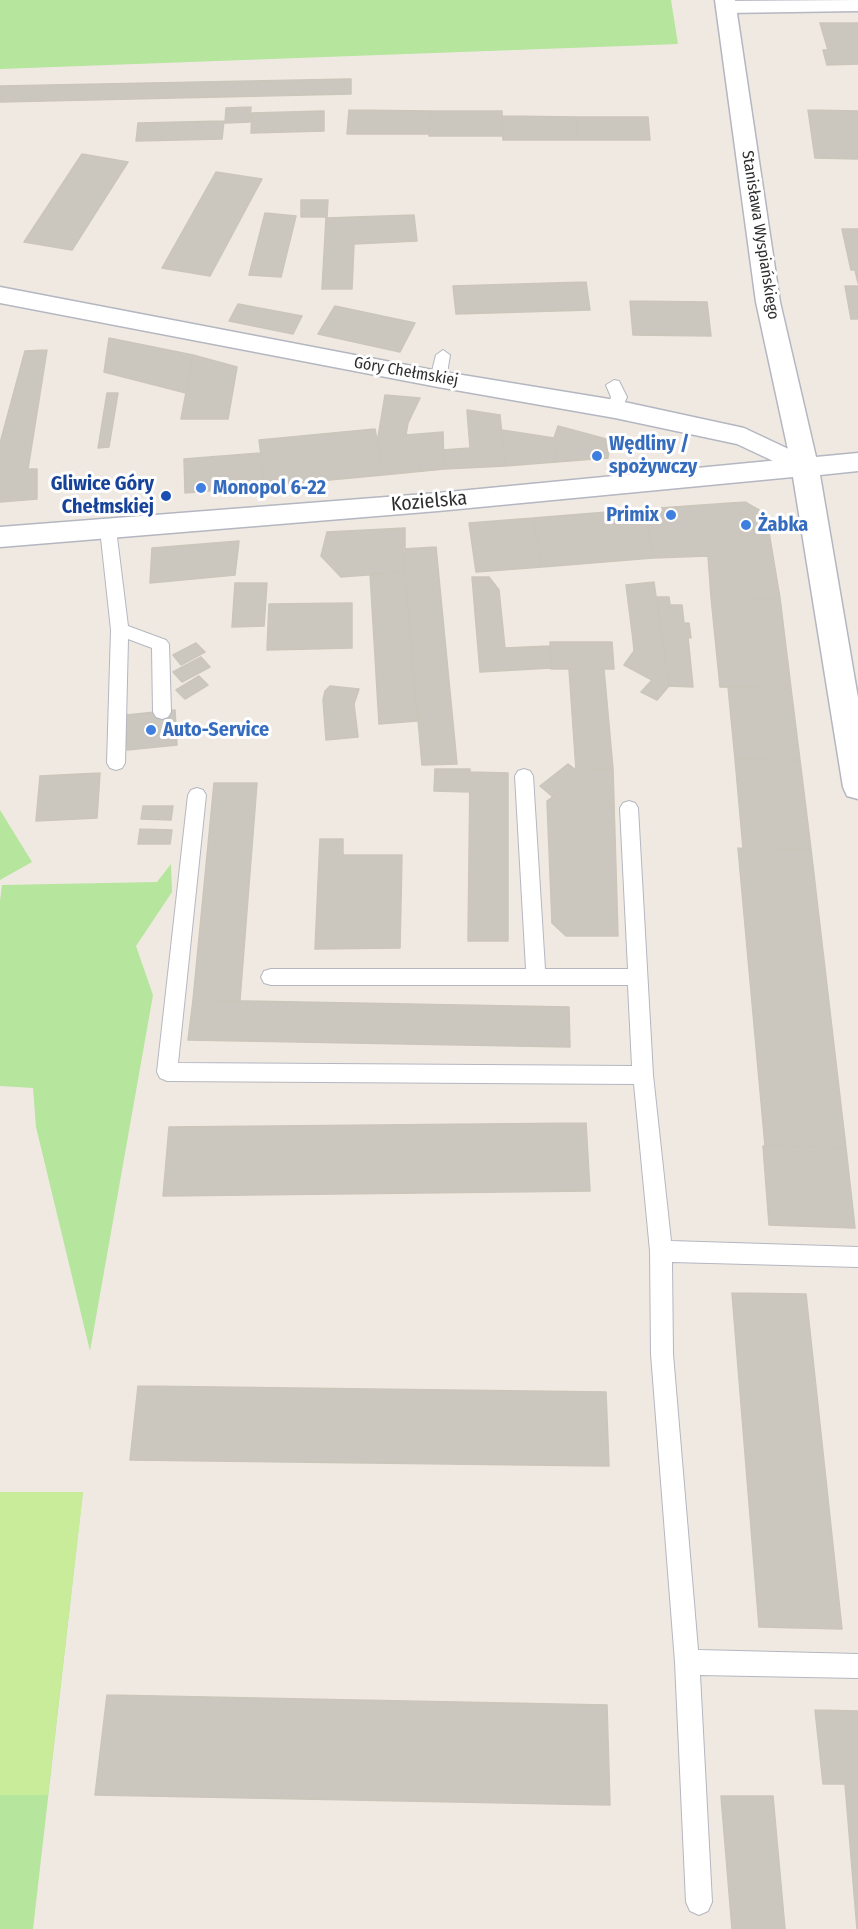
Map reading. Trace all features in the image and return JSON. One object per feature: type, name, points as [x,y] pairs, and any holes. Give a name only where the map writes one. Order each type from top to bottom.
[{"type":"street","points":[[725,3],[858,5]]},
{"type":"street","name":"Stanisława Wyspiańskiego","points":[[725,3],[768,302],[805,467],[858,787]]},
{"type":"street","name":"Góry Chełmskiej","points":[[0,295],[614,397],[744,437],[805,467]]},
{"type":"street","name":"Kozielska","points":[[0,537],[445,501],[858,462]]},
{"type":"lane","points":[[108,528],[120,630],[116,763]]},
{"type":"lane","points":[[120,630],[160,644],[162,712]]},
{"type":"lane","points":[[524,776],[536,978]]},
{"type":"lane","points":[[197,795],[167,1072],[643,1075]]},
{"type":"lane","points":[[629,808],[643,1075],[661,1251],[662,1354],[687,1662],[699,1902]]},
{"type":"lane","points":[[270,977],[637,977]]},
{"type":"lane","points":[[661,1251],[858,1257]]},
{"type":"lane","points":[[687,1662],[858,1665]]},
{"type":"green space","points":[[0,0],[671,0],[678,44],[0,69]]},
{"type":"green space","points":[[0,810],[32,862],[0,880]]},
{"type":"green space","points":[[171,864],[172,892],[136,946],[153,995],[90,1351],[36,1127],[33,1088],[0,1086],[0,901],[2,885],[157,882]]},
{"type":"green space","points":[[0,1492],[83,1492],[33,1929],[0,1929]]},
{"type":"green space","points":[[0,1492],[83,1492],[48,1795],[0,1795]]},
{"type":"building","points":[[820,23],[858,23],[858,64],[827,65],[823,50],[828,50]]},
{"type":"building","points":[[351,79],[351,94],[0,102],[0,86]]},
{"type":"building","points":[[251,107],[250,122],[225,123],[226,108]]},
{"type":"building","points":[[349,110],[430,111],[429,134],[347,134]]},
{"type":"building","points":[[808,110],[858,111],[858,159],[815,158]]},
{"type":"building","points":[[324,111],[324,131],[251,133],[252,113]]},
{"type":"building","points":[[430,111],[502,111],[502,136],[429,136]]},
{"type":"building","points":[[502,116],[576,117],[578,140],[503,140]]},
{"type":"building","points":[[576,117],[648,117],[650,140],[578,140]]},
{"type":"building","points":[[224,121],[222,139],[136,141],[138,123]]},
{"type":"building","points":[[82,154],[128,162],[72,250],[24,242]]},
{"type":"building","points":[[216,172],[262,179],[210,276],[162,268]]},
{"type":"building","points":[[301,200],[328,200],[327,217],[301,217]]},
{"type":"building","points":[[265,213],[296,216],[281,277],[249,275]]},
{"type":"building","points":[[414,215],[417,241],[354,244],[352,289],[322,289],[326,218]]},
{"type":"building","points":[[842,229],[858,229],[858,283],[855,270],[851,270]]},
{"type":"building","points":[[586,282],[590,310],[456,314],[453,286]]},
{"type":"building","points":[[845,286],[858,286],[858,319],[851,319]]},
{"type":"building","points":[[630,301],[707,302],[711,336],[633,335]]},
{"type":"building","points":[[238,304],[302,316],[293,334],[229,321]]},
{"type":"building","points":[[335,306],[415,323],[400,352],[318,334]]},
{"type":"building","points":[[109,338],[193,355],[186,393],[104,372]]},
{"type":"building","points":[[47,350],[28,469],[37,469],[37,499],[0,502],[0,443],[25,351]]},
{"type":"building","points":[[193,355],[237,367],[228,419],[181,419]]},
{"type":"building","points":[[107,393],[118,393],[109,447],[98,448]]},
{"type":"building","points":[[385,395],[420,398],[408,423],[406,435],[443,432],[444,469],[383,475],[377,443]]},
{"type":"building","points":[[467,410],[500,415],[505,466],[444,469],[443,450],[470,448]]},
{"type":"building","points":[[558,426],[610,440],[608,458],[556,462],[554,438]]},
{"type":"building","points":[[375,429],[383,475],[265,486],[259,440]]},
{"type":"building","points":[[502,430],[554,438],[556,462],[505,466]]},
{"type":"building","points":[[260,453],[265,486],[185,493],[184,459]]},
{"type":"building","points":[[745,502],[766,514],[780,598],[711,597],[708,556],[653,558],[645,509]]},
{"type":"building","points":[[645,509],[653,558],[542,567],[533,518]]},
{"type":"building","points":[[533,518],[542,567],[476,572],[469,523]]},
{"type":"building","points":[[405,528],[405,572],[341,577],[321,556],[327,532]]},
{"type":"building","points":[[239,541],[235,575],[150,583],[152,548]]},
{"type":"building","points":[[436,547],[457,764],[422,765],[403,549]]},
{"type":"building","points":[[405,572],[417,721],[379,724],[370,573]]},
{"type":"building","points":[[472,577],[489,577],[499,590],[505,648],[550,646],[551,668],[480,672]]},
{"type":"building","points":[[654,582],[662,640],[633,640],[626,585]]},
{"type":"building","points":[[235,583],[267,583],[264,626],[232,627]]},
{"type":"building","points":[[657,597],[669,597],[670,605],[682,605],[684,623],[689,623],[691,638],[688,637],[693,687],[669,686]]},
{"type":"building","points":[[711,597],[780,598],[791,688],[720,687]]},
{"type":"building","points":[[352,603],[352,648],[267,650],[269,604]]},
{"type":"building","points":[[633,640],[662,640],[669,686],[657,700],[641,692],[652,680],[624,665],[634,651]]},
{"type":"building","points":[[550,642],[612,642],[614,669],[551,669]]},
{"type":"building","points":[[196,643],[205,652],[181,665],[173,655]]},
{"type":"building","points":[[201,657],[210,667],[182,682],[173,672]]},
{"type":"building","points":[[569,669],[604,669],[613,769],[576,770]]},
{"type":"building","points":[[199,676],[208,685],[185,699],[176,690]]},
{"type":"building","points":[[330,686],[359,689],[354,704],[358,737],[326,740],[323,700],[325,691]]},
{"type":"building","points":[[728,687],[791,688],[800,760],[735,759]]},
{"type":"building","name":"Auto-Service","points":[[175,710],[177,745],[127,750],[126,715]]},
{"type":"building","points":[[735,759],[800,760],[811,849],[743,848]]},
{"type":"building","points":[[568,764],[576,770],[588,770],[553,797],[540,786]]},
{"type":"building","points":[[435,769],[470,769],[470,792],[434,791]]},
{"type":"building","points":[[613,769],[618,936],[566,936],[552,923],[547,801],[588,770]]},
{"type":"building","points":[[470,772],[508,773],[508,941],[468,941]]},
{"type":"building","points":[[100,773],[97,818],[36,821],[40,776]]},
{"type":"building","points":[[214,783],[257,783],[240,1000],[193,1000]]},
{"type":"building","points":[[143,806],[173,806],[171,820],[141,819]]},
{"type":"building","points":[[140,829],[172,830],[170,844],[138,844]]},
{"type":"building","points":[[320,839],[343,839],[343,855],[402,855],[400,948],[315,949]]},
{"type":"building","points":[[738,848],[811,849],[846,1148],[765,1146]]},
{"type":"building","points":[[193,1000],[569,1007],[570,1047],[188,1040]]},
{"type":"building","points":[[586,1123],[590,1191],[163,1196],[169,1127]]},
{"type":"building","points":[[763,1146],[846,1148],[855,1228],[769,1225]]},
{"type":"building","points":[[732,1293],[806,1294],[842,1629],[759,1627]]},
{"type":"building","points":[[138,1386],[606,1392],[609,1466],[130,1460]]},
{"type":"building","points":[[107,1695],[607,1705],[610,1805],[95,1795]]},
{"type":"building","points":[[815,1710],[858,1711],[858,1784],[823,1784]]},
{"type":"building","points":[[845,1784],[858,1784],[858,1929],[857,1929]]},
{"type":"building","points":[[721,1796],[773,1796],[785,1929],[732,1929]]},
{"type":"place","name":"Wędliny / spożywczy","points":[[597,456]]},
{"type":"place","name":"Monopol 6-22","points":[[201,488]]},
{"type":"place","name":"Gliwice Góry Chełmskiej","points":[[166,496]]},
{"type":"place","name":"Primix","points":[[671,515]]},
{"type":"place","name":"Żabka","points":[[746,525]]},
{"type":"place","name":"Auto-Service","points":[[151,730]]}]
